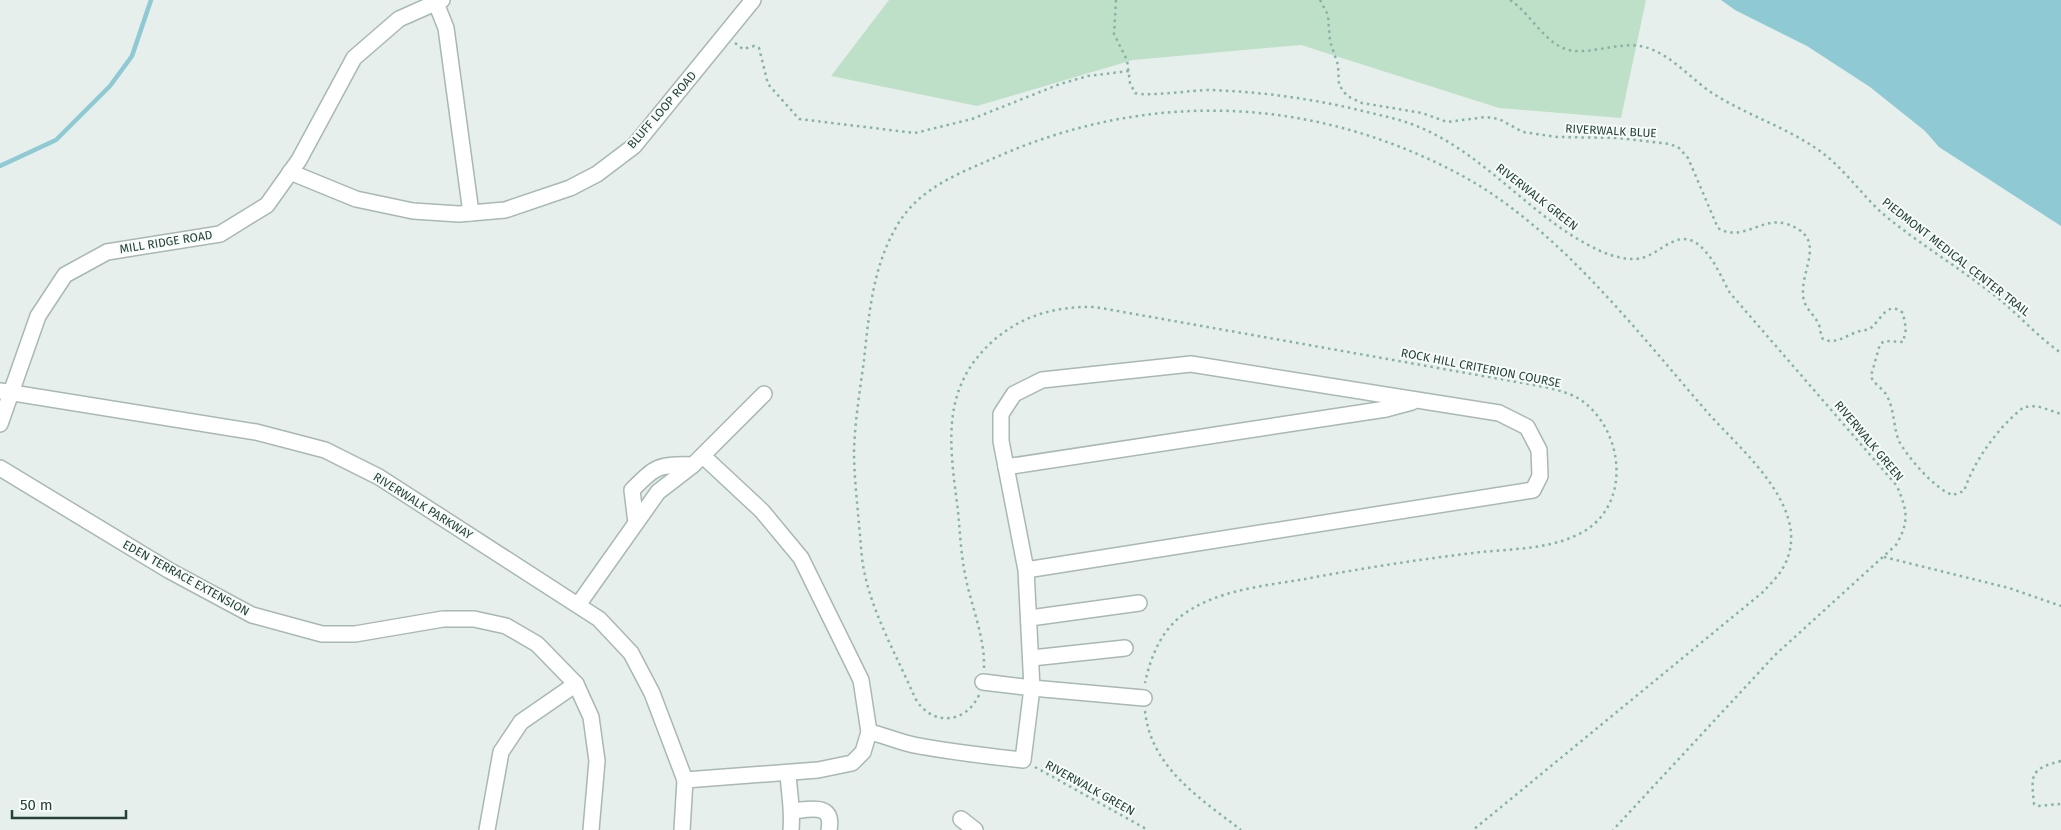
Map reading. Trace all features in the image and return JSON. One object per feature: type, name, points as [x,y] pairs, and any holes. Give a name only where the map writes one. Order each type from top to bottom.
[{"type":"street","name":"BLUFF LOOP ROAD","points":[[290,172],[356,199],[413,211],[471,213],[505,210],[570,188],[597,174],[634,146],[753,0]]},
{"type":"street","name":"MILL RIDGE ROAD","points":[[0,424],[6,392],[38,316],[65,274],[108,252],[220,234],[267,205],[290,172],[354,58],[399,19],[439,1]]},
{"type":"street","points":[[439,1],[446,28],[471,213]]},
{"type":"street","points":[[869,732],[937,750],[1022,760],[1032,688],[1030,618],[1026,570],[1001,440],[1001,414],[1014,394],[1042,380],[1191,364],[1499,413],[1528,428],[1540,450],[1540,476],[1533,490],[1026,570]]},
{"type":"street","name":"RIVERWALK PARKWAY","points":[[6,392],[256,432],[325,450],[379,477],[578,605],[599,619],[631,653],[652,693],[686,780],[682,830]]},
{"type":"street","points":[[578,605],[658,492],[698,461],[764,394]]},
{"type":"street","points":[[1006,467],[1386,409],[1419,400]]},
{"type":"street","points":[[636,523],[632,490],[651,472],[665,464],[698,461],[762,511],[801,558],[861,680],[869,732],[863,752],[852,763],[788,773],[686,780]]},
{"type":"street","name":"EDEN TERRACE EXTENSION","points":[[0,468],[170,571],[252,615],[322,634],[356,634],[443,619],[474,619],[506,626],[537,644],[576,684],[591,717],[597,761],[591,830]]},
{"type":"street","points":[[1030,618],[1139,603]]},
{"type":"street","points":[[1032,658],[1125,648]]},
{"type":"street","points":[[983,682],[1144,698]]},
{"type":"street","points":[[487,830],[501,752],[521,722],[576,684]]},
{"type":"street","points":[[788,773],[790,800],[793,811],[791,830]]},
{"type":"street","points":[[793,811],[822,810],[828,814],[831,821],[829,830]]},
{"type":"path","name":"RIVERWALK GREEN","points":[[1116,0],[1114,34],[1127,60],[1131,87],[1138,94],[1207,90],[1287,95],[1361,110],[1414,125],[1440,138],[1482,165],[1566,232],[1613,256],[1640,258],[1676,240],[1688,240],[1699,245],[1708,254],[1730,293],[1897,486],[1907,518],[1904,532],[1896,546],[1776,655],[1613,830]]},
{"type":"path","name":"RIVERWALK BLUE","points":[[1320,0],[1328,16],[1330,37],[1337,58],[1339,85],[1342,92],[1354,100],[1422,113],[1446,122],[1486,117],[1499,119],[1523,132],[1557,137],[1618,138],[1670,144],[1679,148],[1688,158],[1718,228],[1736,233],[1776,221],[1800,228],[1806,236],[1809,250],[1808,269],[1803,290],[1804,304],[1818,324],[1823,340],[1835,341],[1870,329],[1882,314],[1890,309],[1897,309],[1903,313],[1906,329],[1903,342],[1885,341],[1880,344],[1870,376],[1882,387],[1891,403],[1900,442],[1926,475],[1944,492],[1953,495],[1964,491],[1967,479],[1987,448],[2024,407],[2037,406],[2061,414]]},
{"type":"path","name":"PIEDMONT MEDICAL CENTER TRAIL","points":[[1510,0],[1526,13],[1549,39],[1561,47],[1574,51],[1631,46],[1651,49],[1682,69],[1716,96],[1816,148],[1833,161],[1871,203],[1893,222],[1986,288],[2061,353]]},
{"type":"path","points":[[725,35],[743,49],[754,46],[759,48],[768,84],[798,119],[904,133],[915,133],[972,119],[1060,84],[1088,76],[1128,71]]},
{"type":"path","name":"ROCK HILL CRITERION COURSE","points":[[954,718],[966,713],[972,707],[983,682],[983,651],[965,577],[950,436],[952,408],[962,384],[984,349],[1011,327],[1032,316],[1063,308],[1095,308],[1546,388],[1561,391],[1580,400],[1599,418],[1608,432],[1617,461],[1615,486],[1604,511],[1588,529],[1550,544],[1389,564],[1254,588],[1211,600],[1180,618],[1164,636],[1150,664],[1144,698],[1148,729],[1158,754],[1165,764],[1187,787],[1241,830]]},
{"type":"path","points":[[1884,557],[2009,588],[2061,606]]},
{"type":"path","name":"RIVERWALK GREEN","points":[[1022,760],[1148,830]]},
{"type":"path","points":[[2061,761],[2039,768],[2035,772],[2032,787],[2034,804],[2037,806],[2061,804]]},
{"type":"green space","points":[[889,0],[1646,0],[1621,118],[1499,108],[1301,45],[1133,60],[977,106],[831,76]]},
{"type":"water","points":[[1721,0],[2061,0],[2061,226],[1939,147],[1925,131],[1870,87],[1807,46],[1735,10]]},
{"type":"waterway","points":[[0,166],[56,140],[110,86],[132,56],[151,0]]}]
